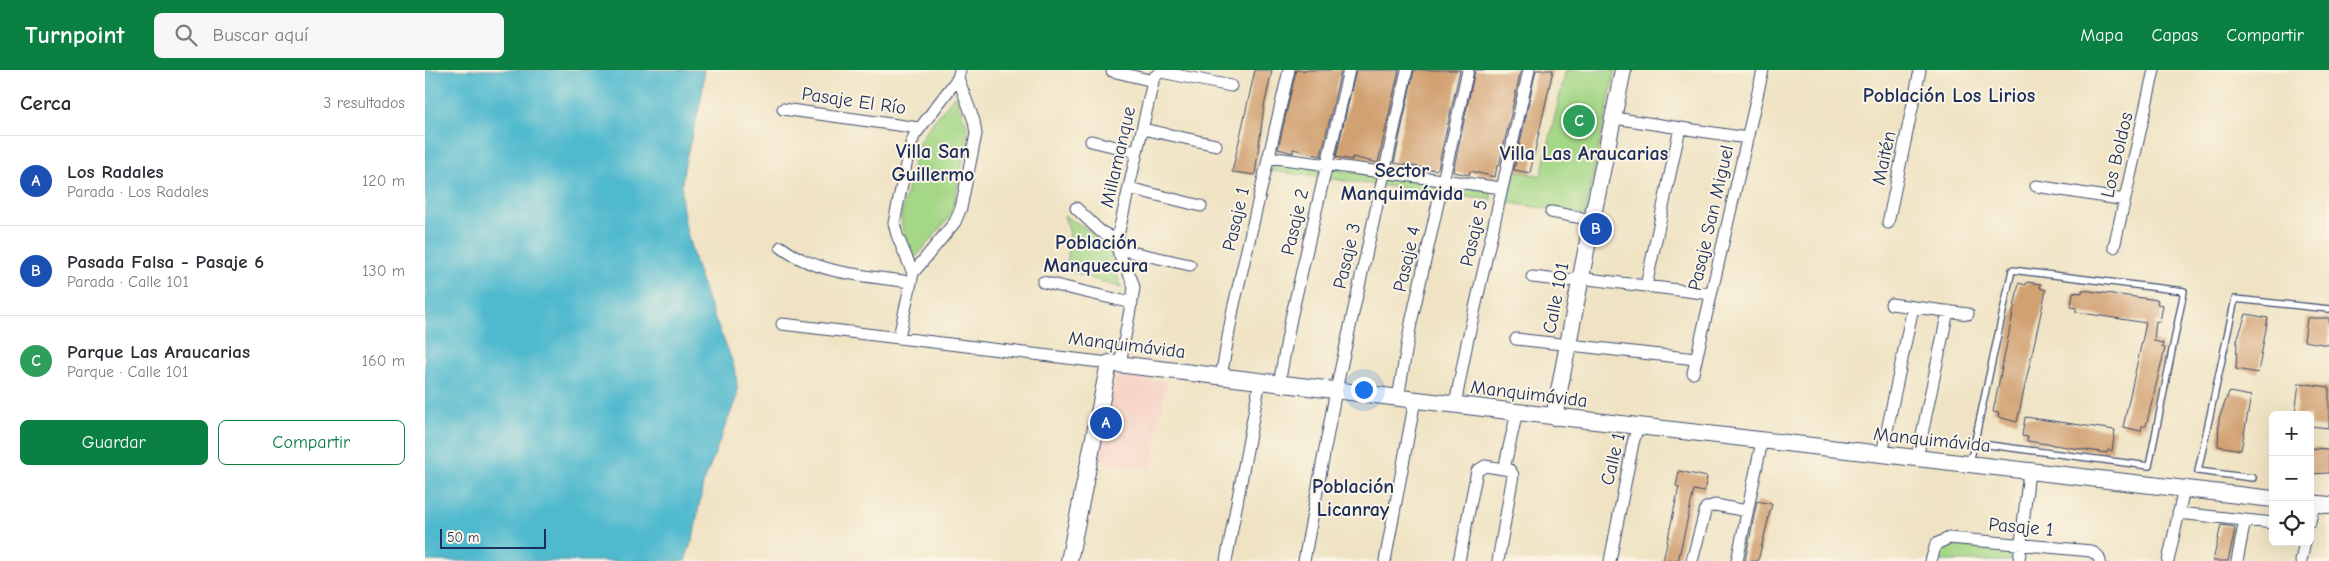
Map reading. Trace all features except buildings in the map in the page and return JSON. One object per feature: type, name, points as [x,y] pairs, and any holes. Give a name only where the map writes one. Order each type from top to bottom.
[{"type":"street","name":"Pasaje 1","points":[[1221,377],[1229,330],[1289,70]]},
{"type":"street","name":"Pasaje 2","points":[[1279,384],[1291,318],[1349,70]]},
{"type":"street","name":"Pasaje 3","points":[[1336,390],[1407,70]]},
{"type":"street","name":"Pasaje 4","points":[[1407,399],[1410,330],[1468,70]]},
{"type":"street","name":"Pasaje 5","points":[[1455,405],[1463,358],[1529,70]]},
{"type":"street","name":"Calle 101","points":[[1554,417],[1580,278],[1623,70]]},
{"type":"street","name":"Pasaje San Miguel","points":[[1693,373],[1762,70]]},
{"type":"street","name":"Maitén","points":[[1888,223],[1920,70]]},
{"type":"street","name":"Los Boldos","points":[[2114,247],[2155,70]]},
{"type":"street","points":[[1112,71],[1155,77],[1161,72],[1231,86]]},
{"type":"street","points":[[911,278],[894,223],[909,150],[919,128],[959,74]]},
{"type":"street","points":[[899,337],[911,278],[955,222],[961,208],[976,134],[974,121],[959,74]]},
{"type":"street","name":"Millamanque","points":[[1118,244],[1155,77]]},
{"type":"street","name":"Pasaje El Río","points":[[783,109],[919,128]]},
{"type":"street","points":[[1614,118],[1747,138]]},
{"type":"street","points":[[1646,286],[1680,128]]},
{"type":"street","points":[[1143,129],[1216,145]]},
{"type":"street","points":[[1091,141],[1137,152]]},
{"type":"street","points":[[1268,157],[1502,188]]},
{"type":"street","points":[[2036,186],[2125,200]]},
{"type":"street","points":[[1129,188],[1201,206]]},
{"type":"street","points":[[1076,208],[1100,231],[1118,244],[1190,265]]},
{"type":"street","points":[[1551,212],[1592,220]]},
{"type":"street","points":[[1069,561],[1115,364],[1132,303],[1133,283],[1118,244]]},
{"type":"street","points":[[781,248],[805,262],[866,276],[911,278]]},
{"type":"street","points":[[1532,277],[1567,281],[1580,278],[1711,294]]},
{"type":"street","points":[[1043,282],[1132,303]]},
{"type":"street","points":[[1891,304],[1968,314]]},
{"type":"street","points":[[1882,454],[1913,307]]},
{"type":"street","points":[[1917,458],[1948,312]]},
{"type":"street","name":"Manquimávida","points":[[782,324],[1554,417],[2269,499]]},
{"type":"street","points":[[1516,339],[1696,359]]},
{"type":"street","points":[[1225,561],[1260,381]]},
{"type":"street","points":[[1305,561],[1336,390]]},
{"type":"street","points":[[1385,561],[1407,399]]},
{"type":"street","points":[[1504,468],[1517,412]]},
{"type":"street","name":"Calle 1","points":[[1610,561],[1638,426]]},
{"type":"street","points":[[1737,561],[1762,440]]},
{"type":"street","points":[[1459,561],[1477,470],[1485,466],[1504,468],[1512,472],[1513,478],[1498,561]]},
{"type":"street","points":[[2019,561],[2029,471]]},
{"type":"street","points":[[2168,561],[2184,489]]},
{"type":"street","points":[[1692,561],[1706,508],[1715,505],[1747,512]]},
{"type":"street","points":[[2178,513],[2269,523]]},
{"type":"street","points":[[2237,561],[2245,520]]},
{"type":"street","name":"Pasaje 1","points":[[1931,561],[1934,548],[1939,541],[1949,538],[2091,551],[2099,558]]},
{"type":"street","points":[[2301,561],[2304,546]]},
{"type":"lane","points":[[1966,464],[1972,454],[1974,444],[2012,270],[2184,291],[2149,466],[1974,444]]},
{"type":"lane","points":[[2253,478],[2198,471],[2235,299],[2329,309]]},
{"type":"shaded area","points":[[1116,375],[1167,381],[1151,470],[1098,461]]},
{"type":"green space","points":[[1566,70],[1615,70],[1585,215],[1505,202],[1516,171],[1541,176]]},
{"type":"green space","points":[[955,95],[966,123],[968,135],[953,208],[947,220],[914,259],[903,231],[901,217],[917,147],[924,134]]},
{"type":"green space","points":[[1275,162],[1491,190],[1491,200],[1272,171]]},
{"type":"green space","points":[[1064,216],[1107,239],[1121,288],[1067,270],[1070,233]]},
{"type":"green space","points":[[1946,542],[2014,549],[2012,561],[1937,561],[1939,549]]},
{"type":"water","points":[[425,70],[704,70],[700,106],[683,176],[683,211],[700,278],[736,375],[737,396],[703,484],[694,534],[685,561],[425,561]]},
{"type":"place","name":"Parque Las Araucarias","points":[[1579,121]]},
{"type":"place","name":"Pasada Falsa - Pasaje 6","points":[[1596,229]]},
{"type":"place","name":"Los Radales","points":[[1106,423]]},
{"type":"district","name":"Población Los Lirios","points":[[1949,95]]},
{"type":"district","name":"Villa Las Araucarias","points":[[1584,153]]},
{"type":"district","name":"Villa San Guillermo","points":[[933,162]]},
{"type":"district","name":"Sector Manquimávida","points":[[1402,182]]},
{"type":"district","name":"Población Manquecura","points":[[1096,254]]},
{"type":"district","name":"Población Licanray","points":[[1353,498]]}]
